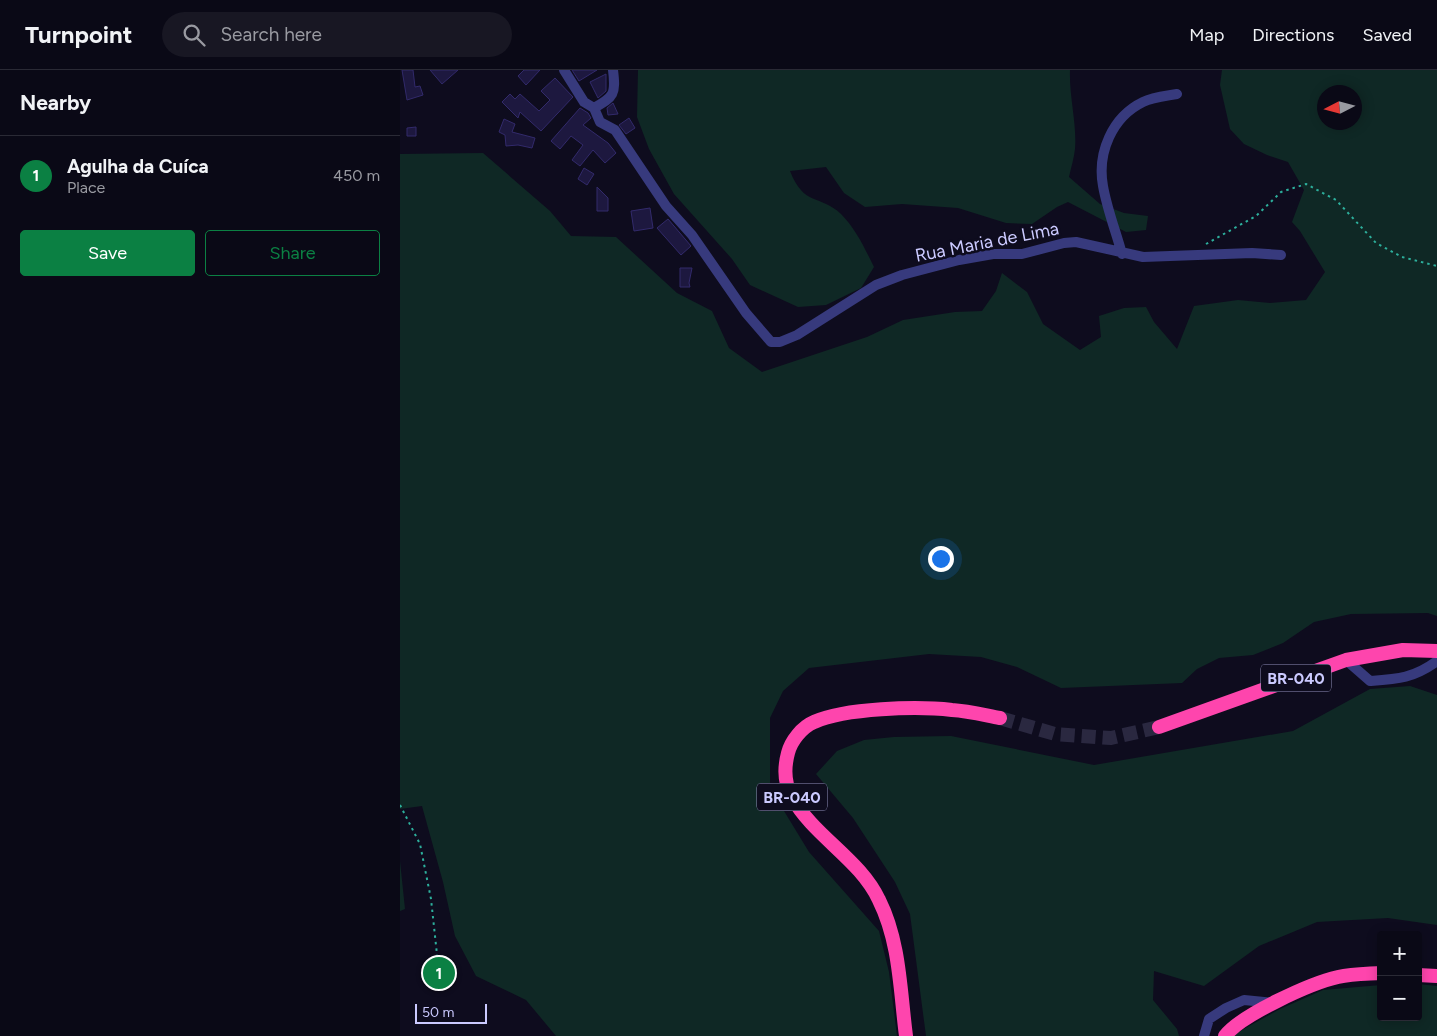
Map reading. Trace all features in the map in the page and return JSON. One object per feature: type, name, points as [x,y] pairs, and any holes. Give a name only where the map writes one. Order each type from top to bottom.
[{"type":"highway","name":"BR-040","points":[[1159,727],[1346,660],[1403,650],[1437,651]]},
{"type":"highway","name":"BR-040","points":[[906,1036],[896,953],[888,920],[878,898],[864,876],[802,813],[791,796],[785,779],[785,761],[789,748],[799,732],[813,722],[844,713],[914,709],[952,710],[1000,718]]},
{"type":"highway","points":[[1225,1036],[1238,1023],[1275,1004],[1336,978],[1377,974]]},
{"type":"highway","points":[[1422,975],[1437,976]]},
{"type":"street","points":[[564,70],[584,102],[594,108],[607,102],[612,96],[615,86],[613,70]]},
{"type":"street","points":[[1122,254],[1103,187],[1101,170],[1105,148],[1114,128],[1126,112],[1144,101],[1177,94]]},
{"type":"street","name":"Rua Maria de Lima","points":[[594,108],[600,122],[615,130],[666,206],[692,235],[746,313],[771,342],[780,342],[797,335],[876,285],[902,275],[959,260],[992,254],[1030,252],[1064,243],[1090,244],[1122,254],[1143,257],[1281,255]]},
{"type":"street","points":[[1346,660],[1370,681],[1396,679],[1419,674],[1437,661]]},
{"type":"street","points":[[1204,1036],[1209,1019],[1226,1008],[1244,1000],[1275,1004]]},
{"type":"path","points":[[1202,256],[1207,244],[1256,216],[1281,192],[1306,184],[1336,200],[1376,243],[1402,257],[1437,266]]},
{"type":"path","points":[[400,805],[420,844],[431,899],[439,973]]},
{"type":"green space","points":[[638,70],[1070,70],[1075,152],[1069,177],[1100,204],[1124,213],[1148,216],[1146,230],[1126,232],[1068,202],[1032,224],[1006,223],[958,208],[902,204],[865,207],[844,193],[826,167],[790,171],[801,190],[841,214],[860,239],[874,267],[861,288],[826,305],[798,307],[750,285],[732,259],[674,194],[649,149],[637,117]]},
{"type":"green space","points":[[1222,70],[1437,70],[1437,616],[1428,613],[1351,614],[1314,622],[1283,643],[1253,655],[1219,658],[1197,669],[1182,683],[1061,688],[1017,667],[981,657],[929,654],[809,668],[783,691],[770,718],[770,788],[809,852],[879,931],[889,972],[897,1036],[556,1036],[526,1000],[476,976],[455,936],[443,882],[422,806],[400,809],[400,154],[483,153],[550,211],[571,236],[616,237],[677,293],[712,311],[729,348],[762,372],[867,337],[903,320],[955,312],[982,311],[996,291],[1002,273],[1027,292],[1043,324],[1080,350],[1101,337],[1099,316],[1124,308],[1146,307],[1154,322],[1177,349],[1194,306],[1238,300],[1270,303],[1306,300],[1325,272],[1300,231],[1292,222],[1304,190],[1288,162],[1244,144],[1230,129],[1220,85]]},
{"type":"green space","points":[[1410,686],[1437,695],[1437,925],[1388,918],[1317,922],[1259,946],[1204,986],[1154,971],[1153,1000],[1177,1029],[1179,1036],[926,1036],[910,914],[895,882],[853,818],[816,774],[837,751],[864,740],[894,737],[951,736],[1094,765],[1293,731],[1370,689]]},
{"type":"green space","points":[[400,861],[405,909],[400,911]]},
{"type":"green space","points":[[1422,984],[1437,986],[1437,1036],[1231,1036],[1280,1009],[1323,990],[1377,985],[1377,1021],[1422,1021]]},
{"type":"building","points":[[402,70],[413,70],[415,87],[420,86],[423,95],[407,100]]},
{"type":"building","points":[[430,70],[458,70],[442,84]]},
{"type":"building","points":[[524,70],[540,70],[526,85],[518,76]]},
{"type":"building","points":[[572,70],[597,70],[579,81]]},
{"type":"building","points":[[606,74],[606,91],[598,98],[590,82]]},
{"type":"building","points":[[555,78],[573,97],[541,131],[520,112],[518,118],[502,102],[510,94],[515,99],[520,94],[539,111],[550,100],[541,91]]},
{"type":"building","points":[[613,103],[618,114],[608,115],[607,108]]},
{"type":"building","points":[[580,108],[588,113],[591,118],[583,125],[608,143],[616,153],[605,163],[593,150],[580,166],[572,160],[583,145],[571,136],[560,149],[551,141]]},
{"type":"building","points":[[629,118],[635,128],[626,134],[619,125]]},
{"type":"building","points":[[504,119],[515,124],[512,132],[535,138],[532,148],[518,145],[506,146],[505,135],[499,132]]},
{"type":"building","points":[[416,127],[416,136],[407,136],[407,128]]},
{"type":"building","points":[[584,168],[594,174],[587,185],[578,179]]},
{"type":"building","points":[[597,187],[608,198],[608,211],[597,211]]},
{"type":"building","points":[[650,208],[653,228],[634,231],[631,211]]},
{"type":"building","points":[[668,219],[691,246],[681,255],[657,228]]},
{"type":"building","points":[[680,268],[692,268],[690,287],[680,287]]},
{"type":"tunnel","points":[[1000,718],[1055,734],[1111,738],[1159,727]]},
{"type":"place","name":"Agulha da Cuíca","points":[[439,973]]}]
